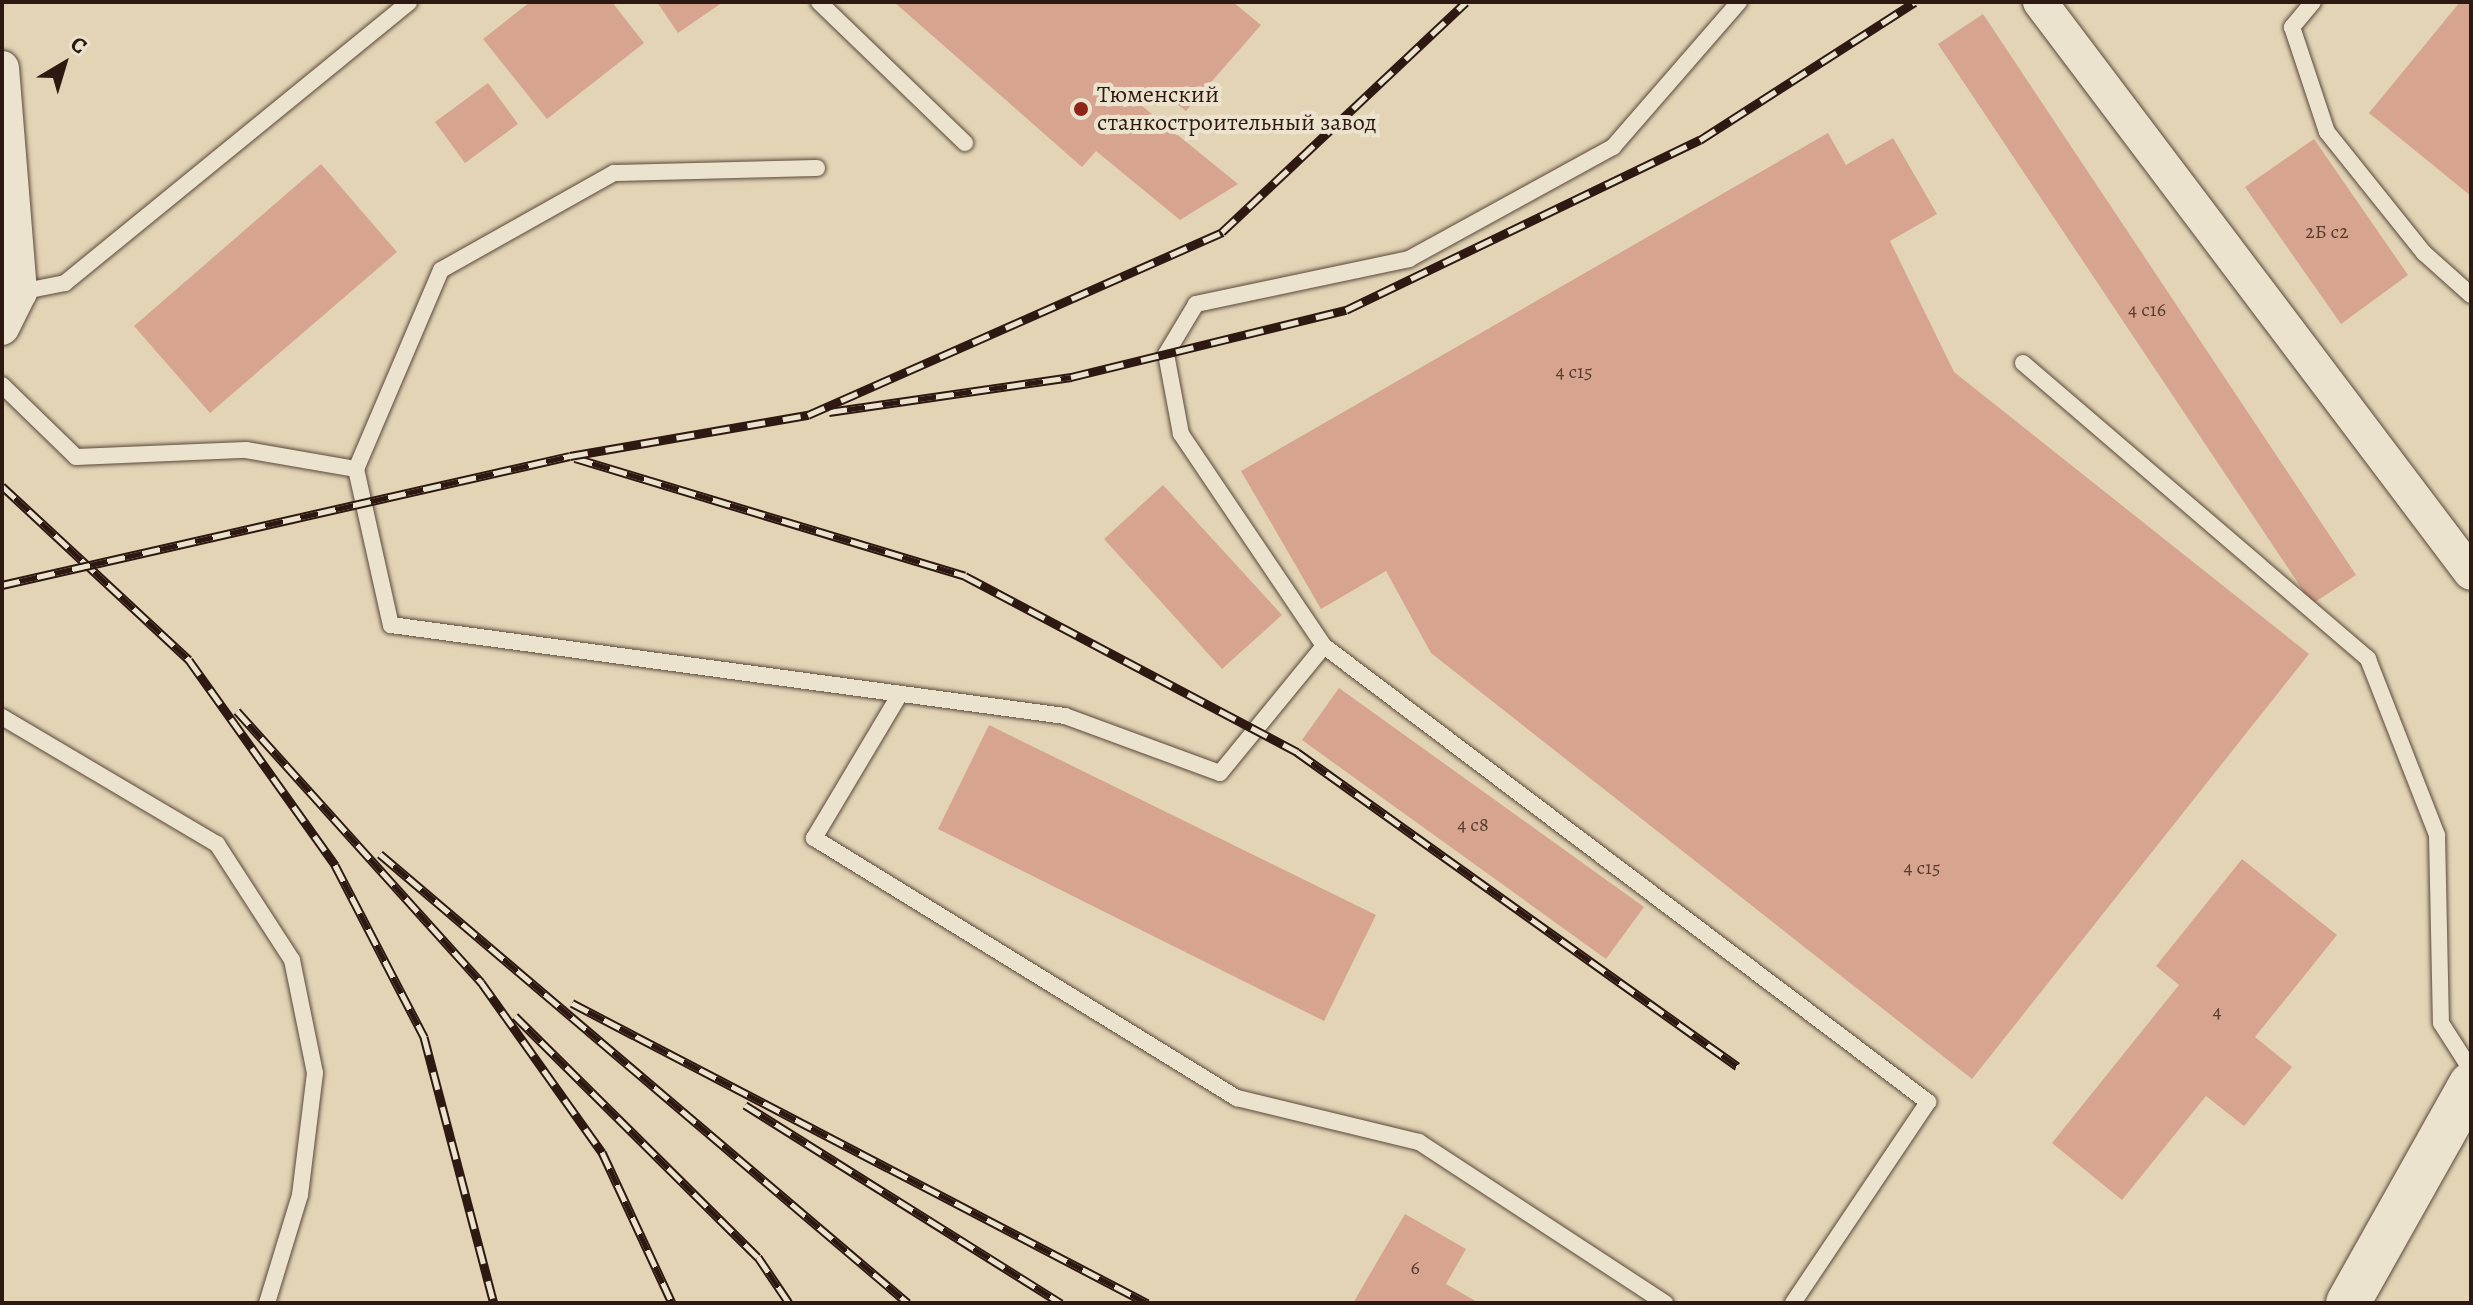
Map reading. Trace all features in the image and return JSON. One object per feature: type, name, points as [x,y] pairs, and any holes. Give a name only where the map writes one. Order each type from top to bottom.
[{"type":"street","points":[[2040,2],[2471,573]]},
{"type":"street","points":[[2,68],[20,292],[2,328]]},
{"type":"street","points":[[2348,1303],[2471,1084]]},
{"type":"lane","points":[[20,292],[65,283],[409,2]]},
{"type":"lane","points":[[819,2],[965,143]]},
{"type":"lane","points":[[1739,2],[1613,147],[1409,259],[1196,304],[1166,354],[1181,434],[1324,646],[1928,1102],[1793,1303]]},
{"type":"lane","points":[[2313,2],[2292,27],[2327,132],[2424,253],[2471,295]]},
{"type":"lane","points":[[817,168],[614,173],[441,270],[356,469],[391,625],[1065,716],[1220,773],[1324,646]]},
{"type":"lane","points":[[2023,363],[2368,659],[2437,835],[2441,1023],[2471,1070]]},
{"type":"lane","points":[[2,385],[76,457],[246,450],[356,469]]},
{"type":"lane","points":[[900,694],[814,838],[1237,1098],[1419,1142],[1665,1303]]},
{"type":"lane","points":[[2,717],[217,844],[292,960],[315,1073],[300,1195],[267,1303]]},
{"type":"building","points":[[530,2],[612,2],[644,43],[547,119],[483,39]]},
{"type":"building","points":[[657,2],[723,2],[678,33]]},
{"type":"building","name":"Тюменский станкостроительный завод","points":[[894,2],[1233,2],[1261,25],[1186,111],[1157,89],[1142,106],[1238,184],[1180,220],[1096,151],[1082,167]]},
{"type":"building","points":[[2460,2],[2471,2],[2471,196],[2369,113]]},
{"type":"building","points":[[1983,14],[2356,575],[2312,604],[1938,44]]},
{"type":"building","points":[[488,83],[518,124],[465,163],[435,122]]},
{"type":"building","points":[[1828,133],[1846,165],[1893,138],[1937,214],[1890,241],[1954,372],[2309,654],[1972,1079],[1431,653],[1386,571],[1321,609],[1241,471]]},
{"type":"building","points":[[2314,139],[2408,275],[2341,324],[2245,187]]},
{"type":"building","points":[[321,164],[397,252],[210,413],[134,326]]},
{"type":"building","points":[[1163,485],[1282,615],[1222,669],[1104,539]]},
{"type":"building","points":[[1339,688],[1644,907],[1606,959],[1302,740]]},
{"type":"building","points":[[989,725],[1376,915],[1324,1021],[938,829]]},
{"type":"building","points":[[2242,859],[2337,935],[2255,1037],[2292,1067],[2244,1126],[2206,1096],[2122,1200],[2052,1143],[2179,985],[2156,966]]},
{"type":"building","points":[[1405,1214],[1466,1249],[1446,1284],[1479,1303],[1353,1303]]},
{"type":"railway","points":[[2,585],[570,456],[808,415],[1222,232],[1466,2]]},
{"type":"railway","points":[[829,412],[1071,377],[1346,310],[1700,140],[1915,2]]},
{"type":"railway","points":[[575,458],[965,576],[1297,752],[1737,1066]]},
{"type":"railway","points":[[2,486],[189,660],[335,865],[424,1037],[494,1303]]},
{"type":"railway","points":[[237,711],[481,982],[602,1152],[672,1303]]},
{"type":"railway","points":[[380,854],[908,1303]]},
{"type":"railway","points":[[572,1003],[1147,1303]]},
{"type":"railway","points":[[515,1016],[758,1257],[789,1303]]},
{"type":"railway","points":[[745,1105],[1061,1303]]},
{"type":"place","name":"Тюменский станкостроительный завод","points":[[1081,109]]}]
